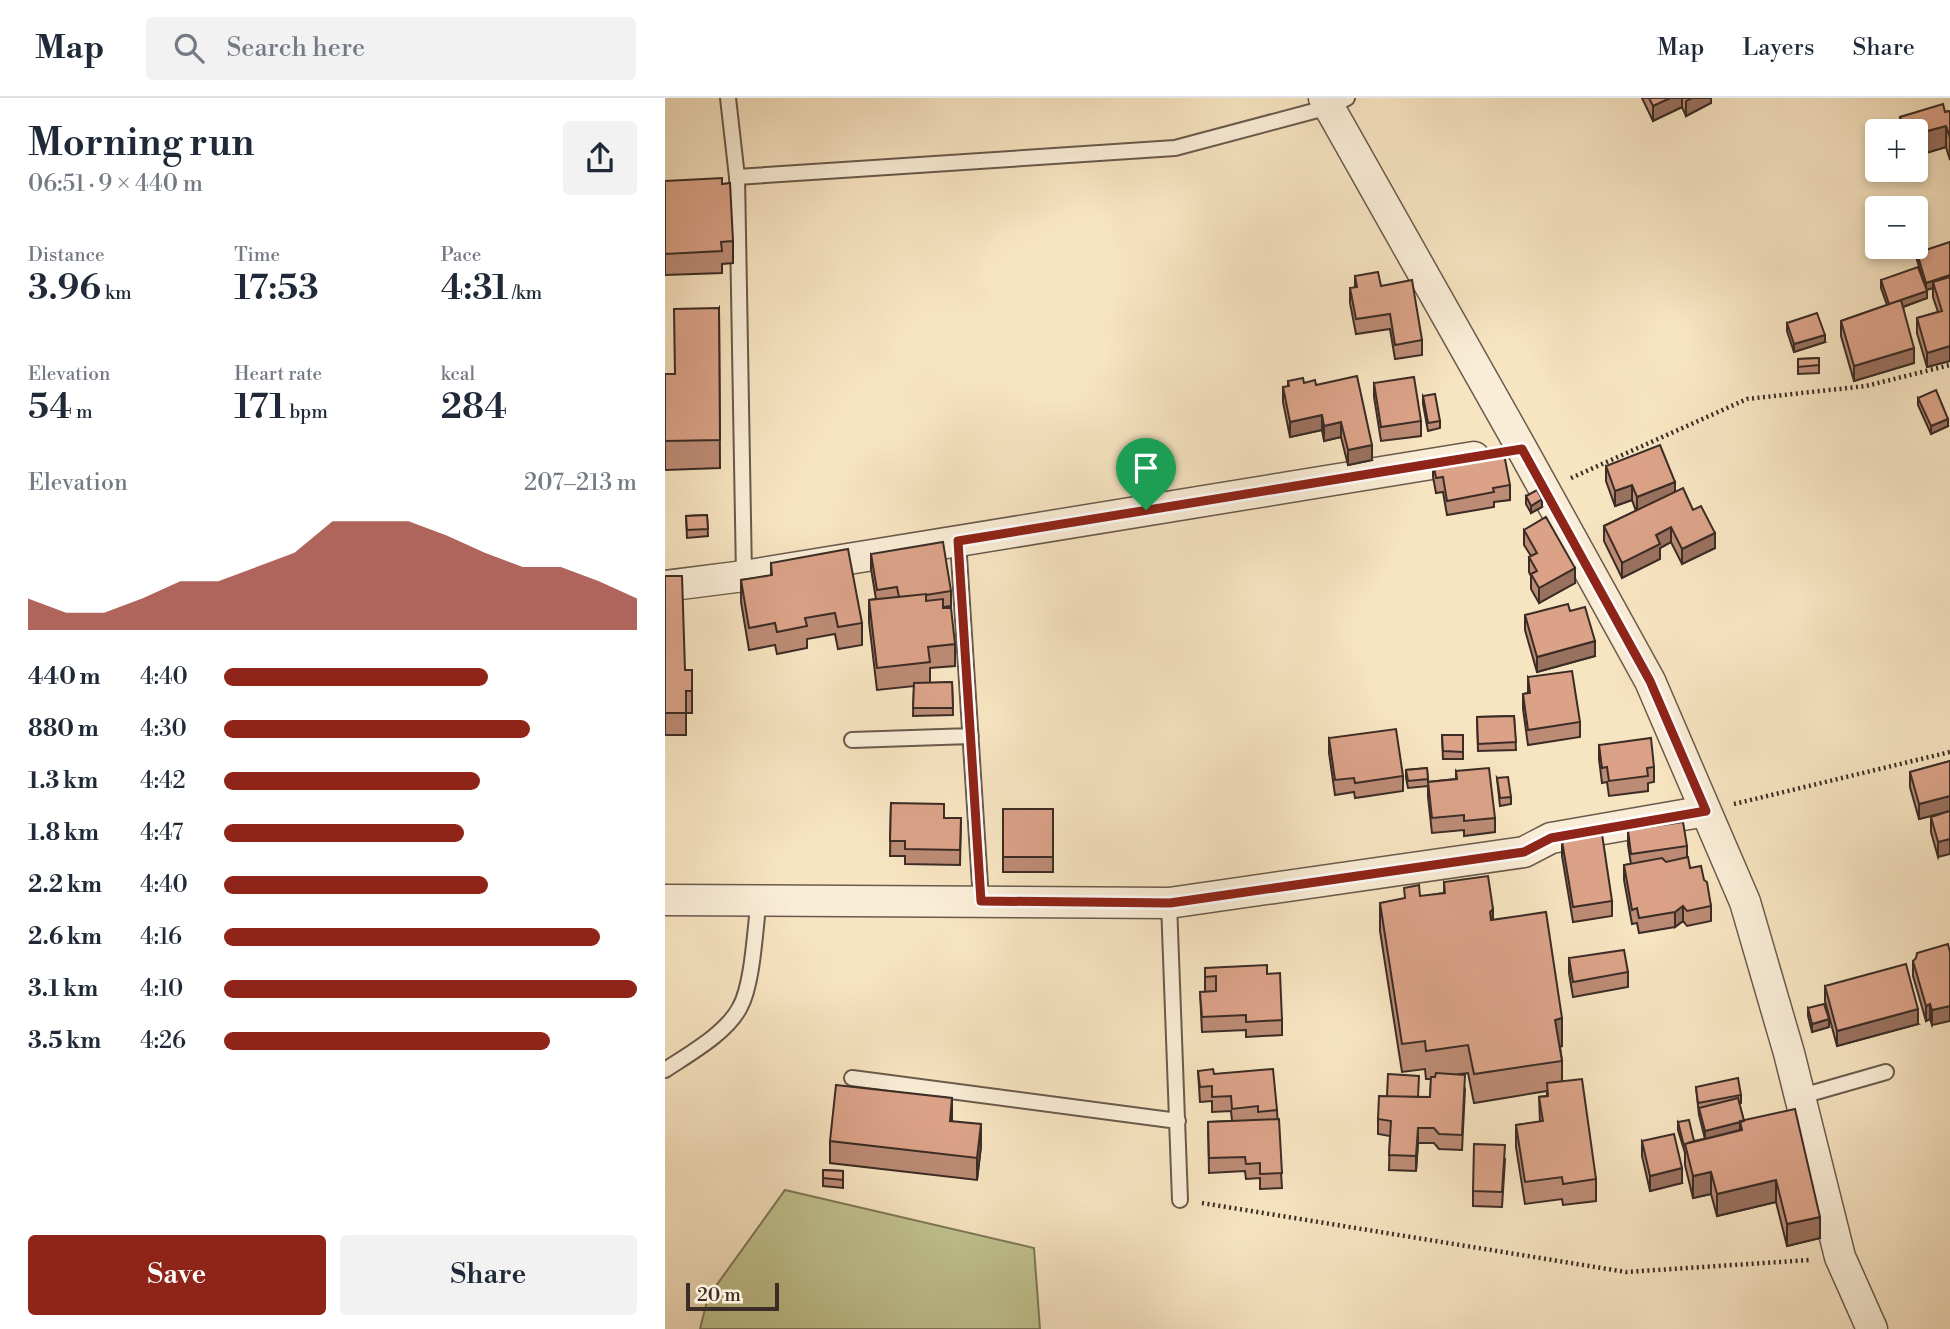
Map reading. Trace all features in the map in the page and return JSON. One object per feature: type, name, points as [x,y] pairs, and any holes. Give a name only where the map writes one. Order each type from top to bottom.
[{"type":"street","points":[[1333,101],[1650,681],[1745,902],[1799,1096],[1840,1258],[1872,1329]]},
{"type":"street","points":[[665,586],[744,576],[1522,449]]},
{"type":"street","points":[[665,900],[1170,903],[1524,852],[1551,838],[1706,811]]},
{"type":"lane","points":[[728,98],[737,177],[744,576]]},
{"type":"lane","points":[[737,177],[1174,148],[1333,101]]},
{"type":"lane","points":[[958,541],[981,901]]},
{"type":"lane","points":[[852,740],[971,736]]},
{"type":"lane","points":[[665,1070],[717,1035],[740,1007],[749,979],[759,899]]},
{"type":"lane","points":[[1170,903],[1180,1199]]},
{"type":"lane","points":[[1799,1096],[1886,1072]]},
{"type":"lane","points":[[852,1078],[1178,1121]]},
{"type":"path","points":[[1544,490],[1747,399],[1866,386],[1950,365]]},
{"type":"path","points":[[1706,811],[1950,752]]},
{"type":"path","points":[[1180,1199],[1626,1272],[1840,1258]]},
{"type":"green space","points":[[785,1190],[1034,1248],[1040,1329],[700,1329],[708,1297]]},
{"type":"building","points":[[1649,98],[1670,98],[1653,106]]},
{"type":"building","points":[[1943,104],[1945,112],[1950,111],[1950,138],[1946,126],[1928,131],[1928,119],[1900,117]]},
{"type":"building","points":[[722,178],[722,184],[730,183],[733,241],[721,242],[722,251],[665,254],[665,181]]},
{"type":"building","points":[[1950,242],[1950,275],[1926,283],[1919,259],[1928,259],[1928,249]]},
{"type":"building","points":[[1918,267],[1927,291],[1889,304],[1881,280]]},
{"type":"building","points":[[1378,272],[1381,286],[1412,280],[1422,340],[1395,345],[1390,314],[1356,319],[1350,288],[1357,287],[1355,276]]},
{"type":"building","points":[[1950,277],[1950,346],[1927,353],[1917,318],[1942,311],[1933,282]]},
{"type":"building","points":[[1901,300],[1914,348],[1854,366],[1841,321]]},
{"type":"building","points":[[719,308],[720,440],[665,441],[665,374],[675,374],[674,309]]},
{"type":"building","points":[[1817,313],[1825,335],[1794,344],[1787,323]]},
{"type":"building","points":[[1819,358],[1819,365],[1798,367],[1798,359]]},
{"type":"building","points":[[1357,376],[1372,445],[1348,450],[1341,422],[1324,426],[1322,415],[1290,422],[1283,387],[1289,386],[1288,381],[1303,378],[1304,383],[1315,380],[1316,385]]},
{"type":"building","points":[[1414,377],[1421,421],[1381,427],[1374,383]]},
{"type":"building","points":[[1936,390],[1948,419],[1931,426],[1918,398]]},
{"type":"building","points":[[1435,394],[1440,421],[1428,423],[1423,396]]},
{"type":"building","points":[[1660,445],[1675,482],[1637,497],[1632,485],[1615,491],[1606,466]]},
{"type":"building","points":[[1503,449],[1510,485],[1493,488],[1494,492],[1447,501],[1443,477],[1436,478],[1433,462]]},
{"type":"building","points":[[1683,488],[1693,510],[1701,506],[1715,533],[1682,549],[1671,527],[1656,535],[1660,544],[1622,563],[1604,526]]},
{"type":"building","points":[[1537,490],[1542,499],[1531,506],[1526,496]]},
{"type":"building","points":[[707,515],[708,529],[687,530],[686,516]]},
{"type":"building","points":[[1546,517],[1575,568],[1539,588],[1531,574],[1537,571],[1529,557],[1537,553],[1524,530]]},
{"type":"building","points":[[943,542],[951,591],[899,597],[897,587],[877,590],[871,554]]},
{"type":"building","points":[[848,549],[862,623],[838,627],[835,613],[805,618],[807,626],[777,632],[775,623],[749,628],[741,580],[772,575],[771,563]]},
{"type":"building","points":[[665,576],[682,576],[685,670],[692,670],[692,691],[686,691],[686,713],[665,713]]},
{"type":"building","points":[[926,594],[926,601],[943,599],[943,608],[951,608],[955,644],[928,647],[930,662],[877,668],[869,600]]},
{"type":"building","points":[[1568,604],[1570,611],[1585,607],[1595,641],[1537,657],[1525,615]]},
{"type":"building","points":[[1572,671],[1580,722],[1528,730],[1523,694],[1530,693],[1528,677]]},
{"type":"building","points":[[952,682],[953,708],[913,708],[914,683]]},
{"type":"building","points":[[1514,716],[1516,742],[1478,744],[1477,717]]},
{"type":"building","points":[[1396,729],[1403,776],[1355,783],[1354,778],[1335,780],[1329,738]]},
{"type":"building","points":[[1442,735],[1463,735],[1463,752],[1443,751]]},
{"type":"building","points":[[1651,738],[1654,767],[1647,768],[1648,776],[1609,781],[1607,767],[1602,768],[1599,745]]},
{"type":"building","points":[[1950,761],[1950,796],[1919,804],[1910,772]]},
{"type":"building","points":[[1427,768],[1428,779],[1408,781],[1406,770]]},
{"type":"building","points":[[1489,768],[1495,818],[1464,821],[1464,815],[1432,818],[1428,782],[1457,779],[1456,771]]},
{"type":"building","points":[[1508,777],[1511,797],[1500,798],[1497,778]]},
{"type":"building","points":[[891,803],[944,804],[944,818],[961,818],[960,850],[905,849],[905,841],[890,841]]},
{"type":"building","points":[[1003,809],[1053,809],[1053,857],[1003,857]]},
{"type":"building","points":[[1950,811],[1950,839],[1938,842],[1931,817]]},
{"type":"building","points":[[1683,822],[1687,846],[1631,854],[1628,830]]},
{"type":"building","points":[[1602,834],[1612,901],[1573,907],[1562,841]]},
{"type":"building","points":[[1688,857],[1690,868],[1701,866],[1711,906],[1687,911],[1683,906],[1675,912],[1639,918],[1637,908],[1632,910],[1624,865],[1662,858],[1666,862]]},
{"type":"building","points":[[1488,876],[1493,909],[1490,912],[1491,920],[1546,912],[1562,1018],[1555,1020],[1562,1061],[1474,1074],[1468,1045],[1426,1051],[1425,1041],[1402,1044],[1380,903],[1405,898],[1404,888],[1419,885],[1420,896],[1445,893],[1444,882]]},
{"type":"building","points":[[1948,944],[1950,1006],[1932,1010],[1930,1004],[1926,1006],[1913,961],[1917,953]]},
{"type":"building","points":[[1624,950],[1628,972],[1573,982],[1569,958]]},
{"type":"building","points":[[1906,964],[1918,1009],[1837,1031],[1825,986]]},
{"type":"building","points":[[1267,965],[1267,974],[1280,973],[1282,1020],[1246,1022],[1246,1015],[1202,1017],[1200,992],[1216,991],[1216,976],[1205,977],[1205,968]]},
{"type":"building","points":[[1824,1004],[1829,1019],[1812,1024],[1808,1008]]},
{"type":"building","points":[[1213,1069],[1214,1074],[1273,1069],[1277,1110],[1258,1112],[1258,1106],[1232,1109],[1231,1096],[1212,1097],[1212,1086],[1200,1087],[1198,1071]]},
{"type":"building","points":[[1436,1073],[1465,1075],[1462,1135],[1439,1134],[1434,1128],[1418,1128],[1416,1156],[1389,1155],[1391,1121],[1378,1119],[1379,1096],[1430,1097],[1431,1077],[1435,1077]]},
{"type":"building","points":[[1388,1074],[1419,1076],[1418,1097],[1387,1096]]},
{"type":"building","points":[[1738,1078],[1741,1095],[1698,1103],[1696,1087]]},
{"type":"building","points":[[1582,1079],[1596,1179],[1563,1184],[1562,1177],[1525,1182],[1516,1125],[1543,1121],[1539,1097],[1548,1096],[1547,1083]]},
{"type":"building","points":[[836,1085],[952,1098],[950,1121],[981,1124],[977,1158],[830,1141]]},
{"type":"building","points":[[1738,1098],[1744,1121],[1705,1131],[1699,1108]]},
{"type":"building","points":[[1795,1109],[1820,1217],[1787,1224],[1776,1180],[1717,1194],[1711,1172],[1693,1176],[1685,1144],[1742,1130],[1740,1121]]},
{"type":"building","points":[[1279,1119],[1282,1173],[1260,1174],[1260,1163],[1246,1164],[1245,1157],[1209,1158],[1208,1122]]},
{"type":"building","points":[[1689,1120],[1694,1141],[1684,1146],[1678,1122]]},
{"type":"building","points":[[1674,1134],[1682,1168],[1650,1176],[1642,1141]]},
{"type":"building","points":[[1474,1144],[1505,1145],[1502,1192],[1473,1191]]},
{"type":"building","points":[[823,1170],[843,1171],[843,1180],[823,1178]]},
{"type":"route","points":[[1522,449],[1650,681],[1706,811],[1551,838],[1524,852],[1170,903],[981,901],[958,541],[1146,510],[1522,449]]}]
